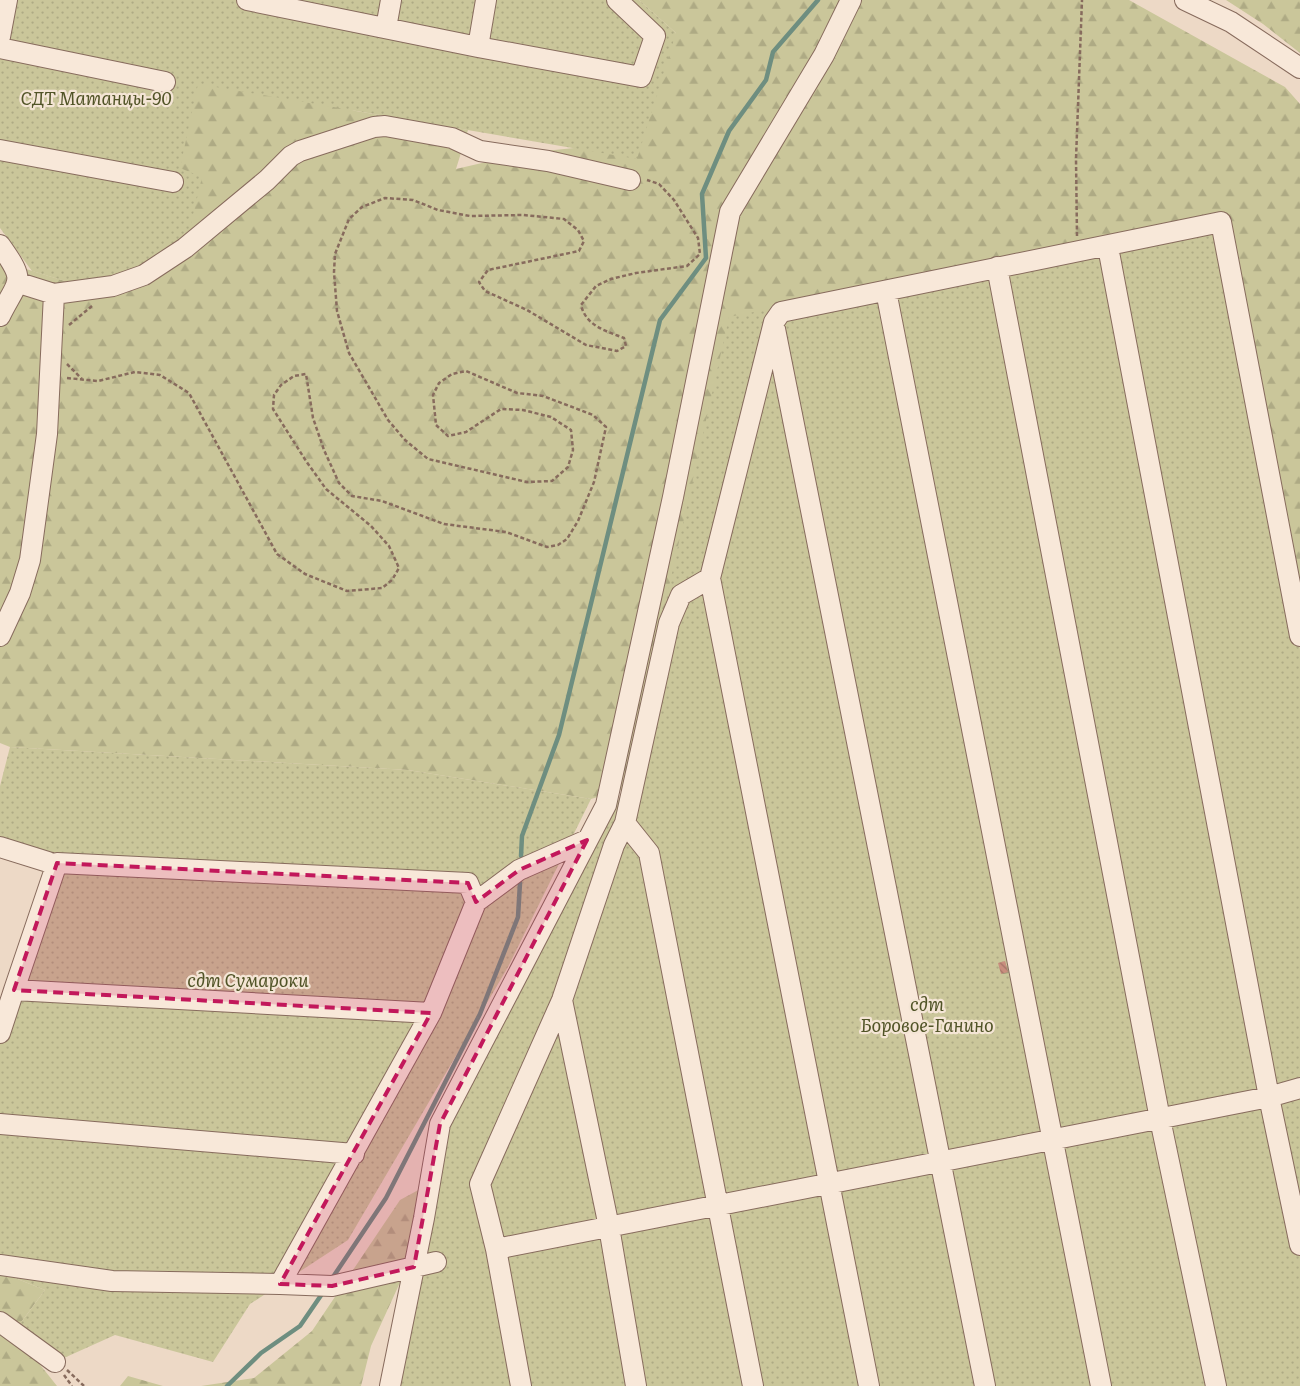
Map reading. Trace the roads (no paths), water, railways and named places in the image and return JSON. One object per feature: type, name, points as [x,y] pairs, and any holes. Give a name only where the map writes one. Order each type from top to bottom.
[{"type":"street","points":[[0,37],[7,0]]},
{"type":"street","points":[[247,0],[296,5],[386,28],[641,77],[655,36],[617,0]]},
{"type":"street","points":[[386,28],[392,0]]},
{"type":"street","points":[[478,47],[486,0]]},
{"type":"street","points":[[390,1386],[440,1124],[606,805],[673,497],[730,212],[824,54],[851,0]]},
{"type":"street","points":[[1185,0],[1231,22],[1300,68]]},
{"type":"street","points":[[0,48],[165,82]]},
{"type":"street","points":[[19,283],[54,294],[113,286],[144,275],[185,248],[267,180],[291,156],[300,151],[374,127],[385,126],[452,138],[480,151],[548,161],[630,180]]},
{"type":"street","points":[[0,150],[173,182]]},
{"type":"street","points":[[869,1386],[831,1184],[710,578],[774,322],[781,312],[997,267],[1108,247],[1221,222],[1300,636]]},
{"type":"street","points":[[0,245],[18,273],[19,283],[0,316]]},
{"type":"street","points":[[1108,247],[1269,1097],[1300,1245]]},
{"type":"street","points":[[997,267],[1160,1119],[1216,1386]]},
{"type":"street","points":[[886,291],[1101,1386]]},
{"type":"street","points":[[0,636],[20,593],[30,560],[46,443],[54,294]]},
{"type":"street","points":[[774,322],[985,1386]]},
{"type":"street","points":[[521,1386],[496,1249],[480,1184],[562,1000],[614,845],[625,823],[669,623],[681,595],[710,578]]},
{"type":"street","points":[[625,823],[649,853],[719,1206],[752,1386]]},
{"type":"street","points":[[280,1284],[431,1013],[476,902],[519,870],[588,840]]},
{"type":"street","points":[[0,847],[48,862]]},
{"type":"street","points":[[0,1033],[57,864],[468,883],[476,902]]},
{"type":"street","points":[[14,990],[431,1013]]},
{"type":"street","points":[[562,1000],[608,1227],[636,1386]]},
{"type":"street","points":[[496,1249],[1052,1141],[1269,1097],[1300,1088]]},
{"type":"street","points":[[0,1124],[354,1154]]},
{"type":"street","points":[[0,1265],[112,1281],[332,1286],[436,1262]]},
{"type":"street","points":[[0,1322],[55,1362]]},
{"type":"waterway","points":[[521,856],[522,836],[559,735],[660,320],[706,258],[702,194],[729,131],[766,80],[773,52],[818,0]]},
{"type":"waterway","points":[[331,1280],[386,1198],[480,1014],[518,917],[520,883]]},
{"type":"waterway","points":[[227,1386],[261,1353],[300,1326],[324,1291]]},
{"type":"park label","name":"СДТ Матанцы-90","points":[[96,97]]},
{"type":"park label","name":"сдт Сумароки","points":[[248,979]]},
{"type":"park label","name":"сдт Боровое-Ганино","points":[[927,1013]]}]
